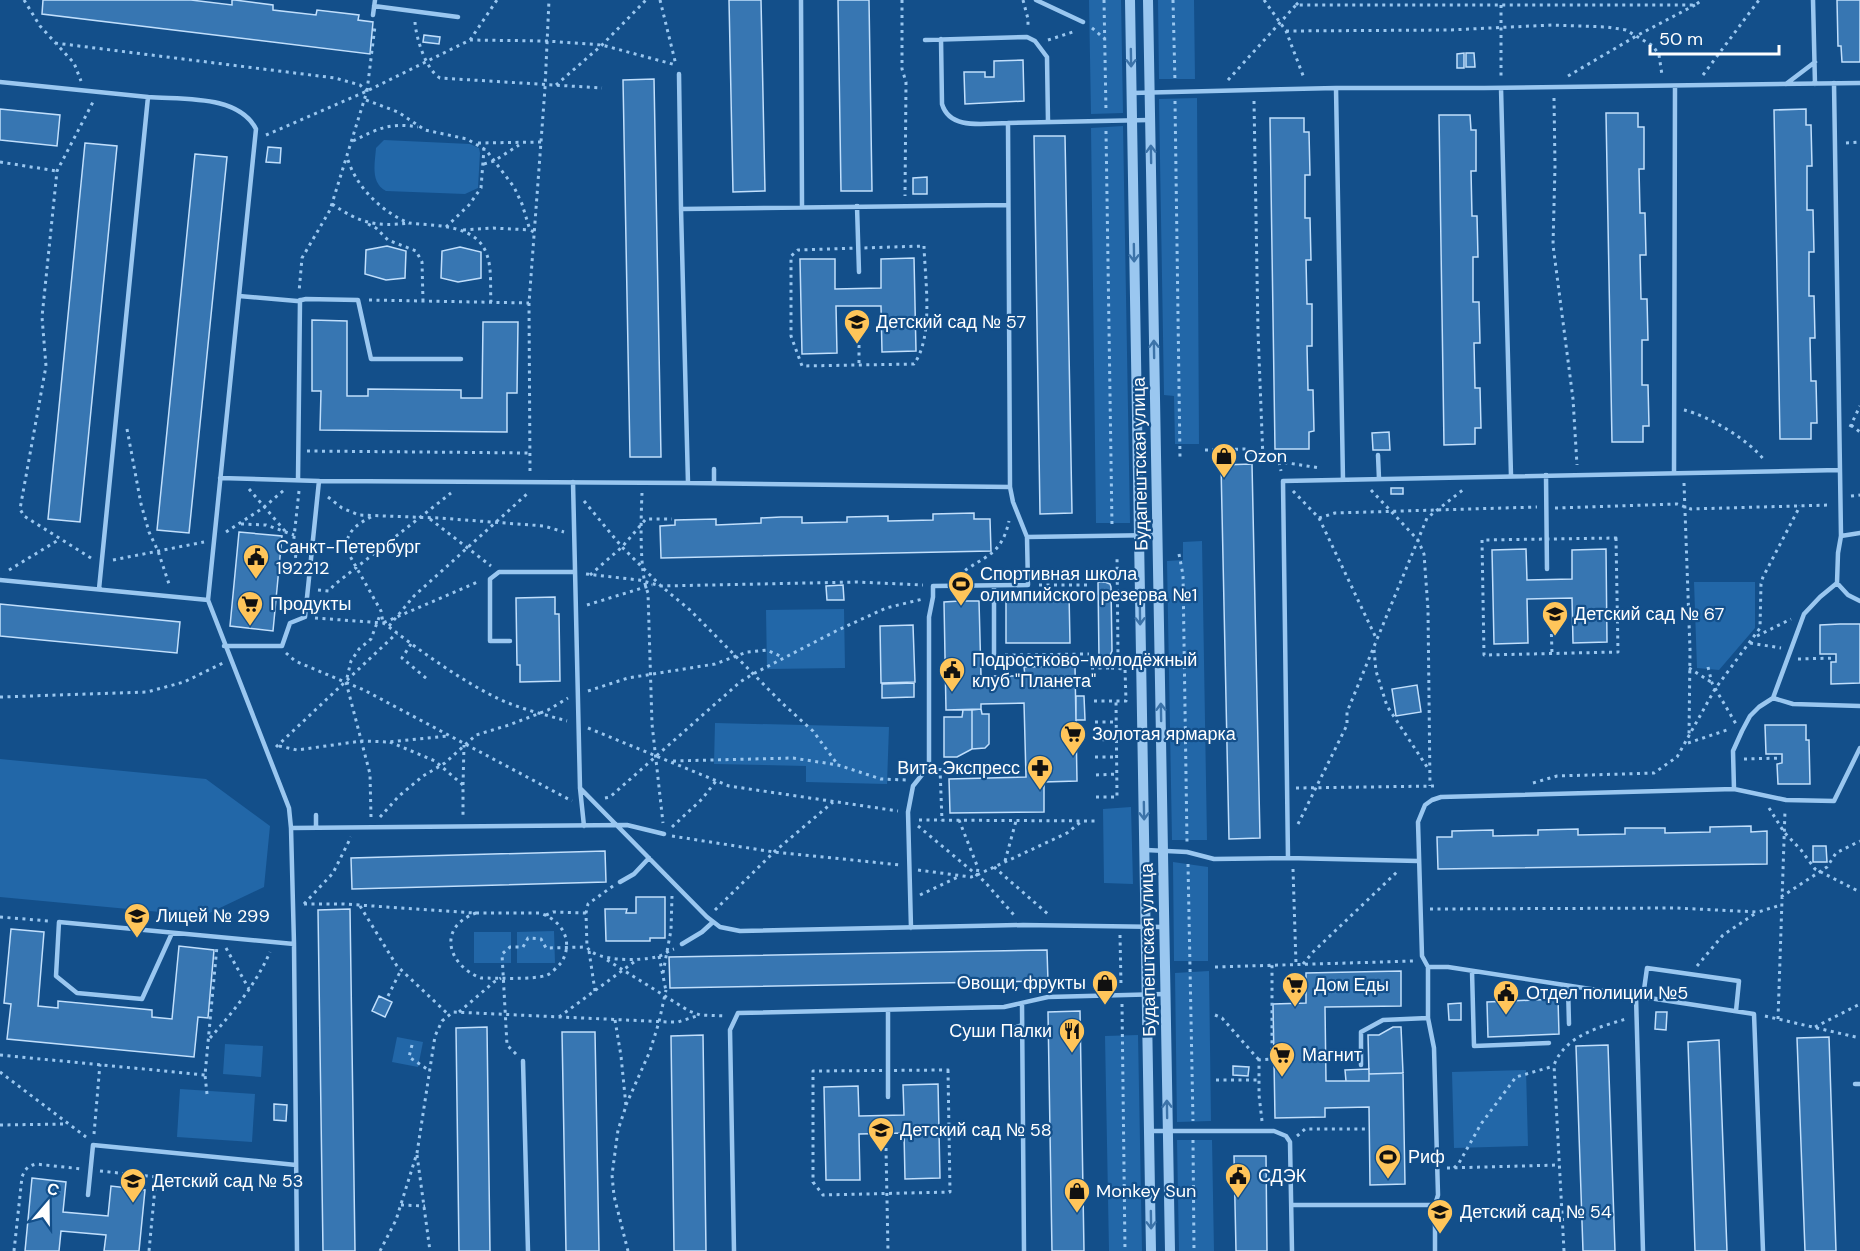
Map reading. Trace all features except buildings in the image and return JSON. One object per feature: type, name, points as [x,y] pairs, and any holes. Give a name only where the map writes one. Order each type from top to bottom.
[{"type":"street","name":"Будапештская улица","points":[[1130,0],[1151,1251]]},
{"type":"street","name":"Будапештская улица","points":[[1149,0],[1170,1251]]},
{"type":"lane","points":[[801,0],[802,206]]},
{"type":"lane","points":[[1036,0],[1083,25]]},
{"type":"lane","points":[[1813,0],[1815,84]]},
{"type":"lane","points":[[373,15],[375,3],[458,17]]},
{"type":"lane","points":[[925,40],[1027,37],[1038,44],[1047,57],[1048,122]]},
{"type":"lane","points":[[941,39],[942,104],[944,111],[957,122],[1150,120]]},
{"type":"lane","points":[[1786,85],[1815,62]]},
{"type":"lane","points":[[679,74],[688,483]]},
{"type":"lane","points":[[0,82],[227,105],[243,113],[256,129],[208,600],[289,808],[294,944],[297,1251]]},
{"type":"lane","points":[[1132,93],[1336,88],[1860,83]]},
{"type":"lane","points":[[1834,84],[1841,505],[1837,584],[1848,595],[1860,601]]},
{"type":"lane","points":[[1674,473],[1675,86]]},
{"type":"lane","points":[[1336,88],[1343,480]]},
{"type":"lane","points":[[1501,88],[1511,476]]},
{"type":"lane","points":[[99,589],[148,97]]},
{"type":"lane","points":[[911,928],[908,812],[913,786],[929,766],[929,617],[933,586],[1029,585],[1027,537],[1013,502],[1010,486],[1008,123]]},
{"type":"lane","points":[[681,210],[802,206],[1008,205]]},
{"type":"lane","points":[[857,206],[859,272]]},
{"type":"lane","points":[[239,296],[300,300],[358,300],[371,358],[461,359]]},
{"type":"lane","points":[[299,483],[300,300]]},
{"type":"lane","points":[[1378,455],[1379,479]]},
{"type":"lane","points":[[714,469],[714,483]]},
{"type":"lane","points":[[1291,858],[1288,841],[1283,481],[1840,470]]},
{"type":"lane","points":[[1546,475],[1547,569]]},
{"type":"lane","points":[[220,478],[299,483],[460,481],[1010,486]]},
{"type":"lane","points":[[224,646],[282,646],[290,623],[304,617],[319,481]]},
{"type":"lane","points":[[573,482],[580,788],[584,826]]},
{"type":"lane","points":[[1841,536],[1860,533]]},
{"type":"lane","points":[[1027,537],[1158,535]]},
{"type":"lane","points":[[510,641],[490,641],[490,579],[499,572],[575,572]]},
{"type":"lane","points":[[0,580],[208,600]]},
{"type":"lane","points":[[1734,789],[1733,751],[1750,716],[1773,698],[1804,614],[1820,597],[1837,584]]},
{"type":"lane","points":[[994,586],[994,656]]},
{"type":"lane","points":[[1773,698],[1792,704],[1860,706]]},
{"type":"lane","points":[[1435,1251],[1435,1205],[1438,1195],[1434,1047],[1428,1018],[1428,967],[1422,956],[1418,861],[1420,813],[1432,800],[1441,797],[1734,789],[1786,800],[1834,801],[1860,748]]},
{"type":"lane","points":[[580,788],[672,882],[720,927],[740,931],[1023,925],[1164,927]]},
{"type":"lane","points":[[316,814],[316,828]]},
{"type":"lane","points":[[291,828],[627,825],[664,834]]},
{"type":"lane","points":[[1144,850],[1187,852],[1214,859],[1418,861]]},
{"type":"lane","points":[[620,882],[634,874],[648,858]]},
{"type":"lane","points":[[172,933],[142,999],[77,993],[56,976],[59,922],[294,944]]},
{"type":"lane","points":[[682,944],[713,922]]},
{"type":"lane","points":[[1428,967],[1472,971],[1754,1014],[1763,1251]]},
{"type":"lane","points":[[1643,997],[1647,968],[1739,981],[1736,1011]]},
{"type":"lane","points":[[1472,971],[1474,1046],[1549,1043]]},
{"type":"lane","points":[[1568,986],[1569,1024]]},
{"type":"lane","points":[[734,1251],[730,1030],[738,1013],[1004,1007],[1048,997],[1165,994]]},
{"type":"lane","points":[[1636,996],[1643,1251]]},
{"type":"lane","points":[[1022,1004],[1024,1251]]},
{"type":"lane","points":[[888,1010],[888,1097]]},
{"type":"lane","points":[[1361,1065],[1361,1032],[1383,1020],[1428,1018]]},
{"type":"lane","points":[[1011,1029],[1022,1025]]},
{"type":"lane","points":[[523,1061],[528,1251]]},
{"type":"lane","points":[[1149,1131],[1262,1131],[1287,1136],[1290,1142],[1292,1251]]},
{"type":"lane","points":[[88,1196],[93,1145],[296,1165]]},
{"type":"lane","points":[[1292,1205],[1435,1205]]},
{"type":"path","points":[[24,0],[40,26],[74,63],[85,91]]},
{"type":"path","points":[[470,40],[497,0]]},
{"type":"path","points":[[389,626],[414,596],[532,488],[530,482],[529,303],[532,231],[542,142],[549,0]]},
{"type":"path","points":[[556,85],[602,45],[646,0]]},
{"type":"path","points":[[660,0],[679,74]]},
{"type":"path","points":[[902,0],[902,69],[906,82],[905,206]]},
{"type":"path","points":[[1023,0],[1028,19],[1027,37]]},
{"type":"path","points":[[1104,0],[1113,535]]},
{"type":"path","points":[[1173,0],[1180,458]]},
{"type":"path","points":[[1264,0],[1286,31],[1309,89]]},
{"type":"path","points":[[1217,91],[1301,0]]},
{"type":"path","points":[[1356,0],[1363,5]]},
{"type":"path","points":[[1553,87],[1638,35],[1702,0]]},
{"type":"path","points":[[1695,86],[1759,0]]},
{"type":"path","points":[[1296,5],[1363,5],[1404,2],[1501,5],[1695,4]]},
{"type":"path","points":[[1501,5],[1501,88]]},
{"type":"path","points":[[415,11],[416,37],[432,74],[440,78],[602,88]]},
{"type":"path","points":[[367,91],[375,21],[373,15]]},
{"type":"path","points":[[1038,44],[1083,25],[1105,39]]},
{"type":"path","points":[[1286,31],[1353,29],[1417,31],[1578,25],[1626,30],[1638,35],[1653,46],[1659,55],[1664,86]]},
{"type":"path","points":[[256,139],[367,91],[470,40],[547,41],[602,45],[676,65]]},
{"type":"path","points":[[93,91],[92,105],[57,171],[42,317],[46,366],[20,509],[24,516],[101,564]]},
{"type":"path","points":[[1254,94],[1258,331],[1263,459]]},
{"type":"path","points":[[366,100],[398,112],[432,133],[477,143],[494,161],[518,195],[532,231]]},
{"type":"path","points":[[1554,104],[1553,245],[1558,298],[1564,324],[1570,376],[1577,468]]},
{"type":"path","points":[[352,142],[388,125],[420,127]]},
{"type":"path","points":[[477,143],[542,142]]},
{"type":"path","points":[[484,164],[494,161],[520,144]]},
{"type":"path","points":[[446,227],[479,193],[483,182],[484,149]]},
{"type":"path","points":[[347,159],[363,188],[382,206],[409,223]]},
{"type":"path","points":[[0,162],[57,171]]},
{"type":"path","points":[[332,204],[376,228],[388,240],[416,251],[422,262],[423,301]]},
{"type":"path","points":[[368,224],[409,223],[463,230],[493,228],[532,231]]},
{"type":"path","points":[[463,230],[483,247],[488,256],[491,302]]},
{"type":"path","points":[[924,246],[926,331],[919,357],[914,364],[859,365],[802,366],[791,336],[791,256],[798,250],[924,246]]},
{"type":"path","points":[[358,300],[529,303]]},
{"type":"path","points":[[859,330],[859,365]]},
{"type":"path","points":[[1678,408],[1716,423],[1758,452],[1768,465]]},
{"type":"path","points":[[116,418],[126,425],[141,504],[173,597]]},
{"type":"path","points":[[1851,425],[1860,432]]},
{"type":"path","points":[[1205,450],[1246,449],[1263,459],[1316,466],[1343,480]]},
{"type":"path","points":[[299,451],[530,453]]},
{"type":"path","points":[[1279,462],[1283,481],[1319,518],[1377,640]]},
{"type":"path","points":[[1684,473],[1689,668],[1687,742]]},
{"type":"path","points":[[1288,841],[1347,725],[1347,712],[1427,518],[1482,476]]},
{"type":"path","points":[[241,478],[285,531]]},
{"type":"path","points":[[1363,479],[1418,540],[1424,554],[1428,609],[1430,786]]},
{"type":"path","points":[[307,589],[329,591],[458,488],[460,481]]},
{"type":"path","points":[[643,482],[640,525],[643,582],[648,593],[652,724],[664,834]]},
{"type":"path","points":[[299,483],[292,556],[311,558]]},
{"type":"path","points":[[318,488],[342,508],[359,515],[544,526],[555,528],[574,538]]},
{"type":"path","points":[[573,493],[581,496],[622,546],[661,586],[690,610],[813,731],[838,765]]},
{"type":"path","points":[[946,586],[966,569],[997,549],[1005,539],[1013,502]]},
{"type":"path","points":[[1319,518],[1335,513],[1514,507],[1677,504],[1685,507],[1841,505]]},
{"type":"path","points":[[1523,785],[1557,776],[1654,772],[1677,757],[1715,689],[1760,628],[1763,577],[1800,506]]},
{"type":"path","points":[[424,514],[499,572]]},
{"type":"path","points":[[374,516],[355,526],[346,541],[348,556],[381,611],[383,623]]},
{"type":"path","points":[[590,575],[622,546],[646,519],[672,519]]},
{"type":"path","points":[[239,524],[266,525],[294,535]]},
{"type":"path","points":[[1616,538],[1618,652],[1552,654],[1484,655],[1482,540],[1616,538]]},
{"type":"path","points":[[4,573],[60,539]]},
{"type":"path","points":[[1179,554],[1183,575],[1186,840]]},
{"type":"path","points":[[1111,668],[1118,655],[1117,555]]},
{"type":"path","points":[[575,572],[661,586],[857,582],[933,586]]},
{"type":"path","points":[[304,617],[383,623],[471,584],[490,579]]},
{"type":"path","points":[[576,607],[598,603],[654,584]]},
{"type":"path","points":[[1029,585],[1088,585]]},
{"type":"path","points":[[593,802],[610,797],[740,682],[753,674],[783,657],[886,608],[933,597]]},
{"type":"path","points":[[371,827],[370,774],[346,682],[351,661],[359,649],[371,639],[381,611]]},
{"type":"path","points":[[1755,636],[1804,614]]},
{"type":"path","points":[[1551,619],[1552,654]]},
{"type":"path","points":[[383,623],[430,658],[494,697],[579,724],[729,786],[908,812]]},
{"type":"path","points":[[266,750],[278,746],[397,633]]},
{"type":"path","points":[[1750,643],[1791,650]]},
{"type":"path","points":[[411,644],[402,658],[427,679]]},
{"type":"path","points":[[282,646],[290,658],[295,661],[346,682],[562,797],[582,803]]},
{"type":"path","points":[[1374,648],[1376,671],[1387,706],[1430,771]]},
{"type":"path","points":[[371,827],[399,796],[423,776],[440,766],[476,735],[509,725],[556,706],[567,698],[578,696],[602,685],[651,674],[715,664],[747,652],[767,650],[783,657]]},
{"type":"path","points":[[994,656],[1089,654]]},
{"type":"path","points":[[1788,659],[1836,658]]},
{"type":"path","points":[[0,697],[147,692],[184,682],[230,660]]},
{"type":"path","points":[[1687,742],[1738,726],[1715,689],[1708,667]]},
{"type":"path","points":[[1091,668],[1125,669],[1126,701],[1094,701]]},
{"type":"path","points":[[1689,668],[1712,683]]},
{"type":"path","points":[[1096,797],[1117,797],[1116,700]]},
{"type":"path","points":[[1095,722],[1116,722]]},
{"type":"path","points":[[278,746],[297,750],[362,741],[389,742],[450,736]]},
{"type":"path","points":[[1095,740],[1116,739]]},
{"type":"path","points":[[389,742],[424,755],[463,785]]},
{"type":"path","points":[[464,744],[464,827]]},
{"type":"path","points":[[1095,757],[1117,756]]},
{"type":"path","points":[[671,761],[793,758],[818,760],[881,779],[917,781]]},
{"type":"path","points":[[1733,759],[1782,758]]},
{"type":"path","points":[[940,766],[942,820]]},
{"type":"path","points":[[1096,775],[1117,774]]},
{"type":"path","points":[[664,834],[688,814],[716,781]]},
{"type":"path","points":[[1288,788],[1442,786]]},
{"type":"path","points":[[1761,796],[1784,832],[1815,869],[1860,892]]},
{"type":"path","points":[[1778,1019],[1786,800]]},
{"type":"path","points":[[709,915],[774,852],[833,802]]},
{"type":"path","points":[[908,820],[1096,821]]},
{"type":"path","points":[[908,820],[919,826],[977,875],[1023,925]]},
{"type":"path","points":[[959,820],[978,868],[977,875]]},
{"type":"path","points":[[1005,861],[1016,821]]},
{"type":"path","points":[[909,866],[918,870],[962,876],[977,875],[1068,833],[1082,821]]},
{"type":"path","points":[[355,827],[333,873],[304,904],[476,913],[538,913],[553,919],[564,931],[566,948],[560,964],[547,975],[502,978],[481,978],[472,975],[458,964],[451,944],[455,929],[463,920],[476,913]]},
{"type":"path","points":[[664,834],[774,852],[898,865]]},
{"type":"path","points":[[1781,897],[1821,873],[1836,853],[1860,842]]},
{"type":"path","points":[[1291,858],[1296,964]]},
{"type":"path","points":[[1303,964],[1409,861]]},
{"type":"path","points":[[1188,864],[1193,1122]]},
{"type":"path","points":[[994,867],[1061,926]]},
{"type":"path","points":[[910,900],[962,876]]},
{"type":"path","points":[[595,991],[588,949],[586,913],[588,904],[620,882]]},
{"type":"path","points":[[663,973],[672,920],[672,882]]},
{"type":"path","points":[[1691,975],[1706,953],[1724,935],[1758,912],[1781,905]]},
{"type":"path","points":[[360,906],[401,970],[449,1015]]},
{"type":"path","points":[[1424,909],[1675,908],[1758,912]]},
{"type":"path","points":[[546,915],[553,912],[586,913]]},
{"type":"path","points":[[0,917],[59,922]]},
{"type":"path","points":[[1120,927],[1125,1251]]},
{"type":"path","points":[[218,938],[249,989]]},
{"type":"path","points":[[207,1094],[205,1075],[218,938]]},
{"type":"path","points":[[523,1061],[507,1045],[502,954],[510,947],[523,947],[528,938],[541,939],[546,948],[588,949],[679,1006],[700,1015]]},
{"type":"path","points":[[209,1039],[249,989],[274,943]]},
{"type":"path","points":[[605,959],[658,956],[682,944]]},
{"type":"path","points":[[658,956],[668,999]]},
{"type":"path","points":[[1215,967],[1413,961],[1422,956]]},
{"type":"path","points":[[559,1017],[640,958]]},
{"type":"path","points":[[1259,1060],[1272,1059],[1272,964]]},
{"type":"path","points":[[388,996],[401,970]]},
{"type":"path","points":[[459,1013],[494,982],[502,978]]},
{"type":"path","points":[[628,1251],[614,1196],[612,1175],[614,1149],[626,1106],[650,1051],[666,990]]},
{"type":"path","points":[[1814,1028],[1860,1004]]},
{"type":"path","points":[[380,1251],[396,1220],[417,1153],[435,1036],[442,1021],[453,1012],[659,1022],[678,1022],[700,1015],[737,1016]]},
{"type":"path","points":[[1754,1014],[1860,1038]]},
{"type":"path","points":[[1215,1015],[1222,1018],[1259,1060],[1262,1131]]},
{"type":"path","points":[[1564,1251],[1554,1066],[1559,1053],[1574,1040],[1636,1016]]},
{"type":"path","points":[[615,1020],[626,1106]]},
{"type":"path","points":[[412,1045],[410,1057],[430,1071]]},
{"type":"path","points":[[0,1055],[205,1075]]},
{"type":"path","points":[[93,1145],[100,1064]]},
{"type":"path","points":[[1454,1168],[1481,1124],[1516,1077],[1554,1066]]},
{"type":"path","points":[[948,1070],[950,1192],[887,1194],[824,1195],[813,1182],[813,1071],[948,1070]]},
{"type":"path","points":[[0,1072],[93,1145]]},
{"type":"path","points":[[1216,1080],[1259,1080]]},
{"type":"path","points":[[0,1125],[69,1124]]},
{"type":"path","points":[[1290,1142],[1305,1129],[1365,1129]]},
{"type":"path","points":[[1193,1140],[1194,1251]]},
{"type":"path","points":[[886,1148],[888,1251]]},
{"type":"path","points":[[417,1153],[430,1251]]},
{"type":"path","points":[[14,1251],[22,1177],[29,1165],[36,1164],[156,1177],[149,1251]]},
{"type":"path","points":[[1440,1168],[1559,1165]]},
{"type":"path","points":[[401,1205],[425,1206]]},
{"type":"shaded area","points":[[1089,0],[1121,0],[1123,113],[1091,114]]},
{"type":"shaded area","points":[[1158,0],[1194,0],[1195,79],[1159,79]]},
{"type":"shaded area","points":[[1197,98],[1199,444],[1175,444],[1174,396],[1164,395],[1159,99]]},
{"type":"shaded area","points":[[1123,126],[1130,523],[1096,523],[1091,128]]},
{"type":"shaded area","points":[[384,140],[470,144],[479,148],[478,188],[465,194],[386,191],[378,183],[375,172],[376,148]]},
{"type":"shaded area","points":[[1202,541],[1207,840],[1172,840],[1167,561],[1183,560],[1183,542]]},
{"type":"shaded area","points":[[1694,582],[1755,582],[1755,628],[1719,670],[1697,668]]},
{"type":"shaded area","points":[[844,609],[845,668],[767,669],[766,610]]},
{"type":"shaded area","points":[[715,723],[889,727],[887,784],[806,782],[806,766],[714,764]]},
{"type":"shaded area","points":[[0,759],[206,779],[270,826],[264,887],[203,916],[0,897]]},
{"type":"shaded area","points":[[1131,807],[1133,884],[1104,883],[1103,809]]},
{"type":"shaded area","points":[[1173,862],[1208,867],[1208,961],[1174,961]]},
{"type":"shaded area","points":[[554,931],[555,963],[517,963],[517,932]]},
{"type":"shaded area","points":[[474,932],[511,932],[511,963],[474,963]]},
{"type":"shaded area","points":[[1209,971],[1211,1121],[1177,1122],[1175,973]]},
{"type":"shaded area","points":[[1138,1035],[1142,1251],[1109,1251],[1105,1036]]},
{"type":"shaded area","points":[[397,1037],[423,1042],[418,1067],[392,1062]]},
{"type":"shaded area","points":[[225,1044],[263,1046],[261,1077],[223,1074]]},
{"type":"shaded area","points":[[1526,1070],[1528,1146],[1454,1148],[1452,1072]]},
{"type":"shaded area","points":[[180,1089],[255,1094],[252,1142],[177,1137]]},
{"type":"shaded area","points":[[1177,1140],[1212,1140],[1214,1251],[1179,1251]]},
{"type":"place","name":"Детский сад № 57","points":[[857,345]]},
{"type":"place","name":"Ozon","points":[[1224,479]]},
{"type":"place","name":"Санкт-Петербург 192212","points":[[256,580]]},
{"type":"place","name":"Спортивная школа олимпийского резерва №1","points":[[961,607]]},
{"type":"place","name":"Продукты","points":[[250,627]]},
{"type":"place","name":"Детский сад № 67","points":[[1555,637]]},
{"type":"place","name":"Подростково-молодёжный клуб \"Планета\"","points":[[952,693]]},
{"type":"place","name":"Золотая ярмарка","points":[[1073,757]]},
{"type":"place","name":"Вита Экспресс","points":[[1040,791]]},
{"type":"place","name":"Лицей № 299","points":[[137,939]]},
{"type":"place","name":"Овощи, фрукты","points":[[1105,1006]]},
{"type":"place","name":"Дом Еды","points":[[1295,1008]]},
{"type":"place","name":"Отдел полиции №5","points":[[1506,1016]]},
{"type":"place","name":"Суши Палки","points":[[1072,1054]]},
{"type":"place","name":"Магнит","points":[[1282,1078]]},
{"type":"place","name":"Детский сад № 58","points":[[881,1153]]},
{"type":"place","name":"Риф","points":[[1388,1180]]},
{"type":"place","name":"СДЭК","points":[[1238,1199]]},
{"type":"place","name":"Детский сад № 53","points":[[133,1204]]},
{"type":"place","name":"Monkey Sun","points":[[1077,1214]]},
{"type":"place","name":"Детский сад № 54","points":[[1440,1235]]}]
